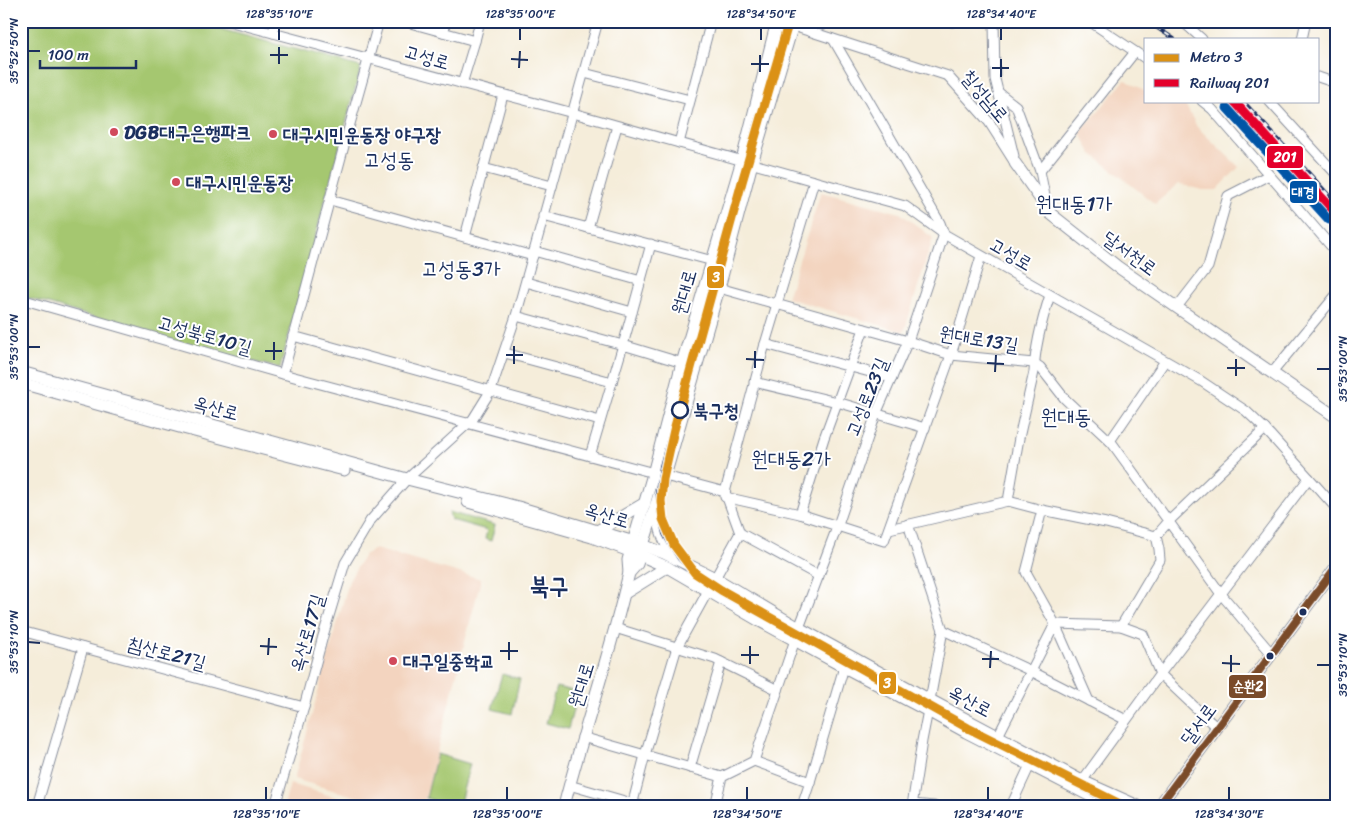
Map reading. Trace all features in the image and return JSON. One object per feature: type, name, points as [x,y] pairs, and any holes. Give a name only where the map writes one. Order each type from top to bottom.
[{"type":"main road","name":"원대로","points":[[564,806],[582,737],[603,675],[625,593],[629,573],[628,560],[637,548],[657,504],[719,288],[776,21]]},
{"type":"main road","name":"원대로","points":[[637,548],[645,503],[682,363],[712,260],[796,24]]},
{"type":"main road","name":"달서천로","points":[[1015,163],[1051,214],[1118,267],[1336,417]]},
{"type":"main road","name":"옥산로","points":[[21,372],[592,537],[678,560],[715,578],[929,706],[998,736],[1082,781],[1138,806]]},
{"type":"main road","name":"옥산로","points":[[21,384],[174,426],[405,482],[518,507],[600,530],[637,548]]},
{"type":"main road","points":[[600,530],[645,503]]},
{"type":"main road","points":[[657,504],[659,522],[672,553],[678,560]]},
{"type":"main road","points":[[637,548],[758,620],[844,667],[929,706],[966,732],[1110,806]]},
{"type":"main road","points":[[625,593],[668,567]]},
{"type":"main road","name":"달서로","points":[[1159,806],[1336,567]]},
{"type":"street","name":"고성로","points":[[228,21],[905,206],[944,234],[1201,382],[1246,411],[1266,429],[1336,508]]},
{"type":"street","points":[[272,33],[276,21]]},
{"type":"street","points":[[283,374],[368,58],[380,21]]},
{"type":"street","points":[[444,32],[446,21]]},
{"type":"street","points":[[462,84],[480,21]]},
{"type":"street","name":"옥산로17길","points":[[276,806],[322,636],[345,563],[370,520],[405,482],[468,424],[480,410],[491,390],[505,353],[526,282],[598,21]]},
{"type":"street","points":[[679,143],[711,21]]},
{"type":"street","name":"칠성남로","points":[[776,21],[796,24],[833,39],[948,76],[989,122],[1015,163]]},
{"type":"street","name":"달서천로","points":[[994,21],[995,79],[1015,163]]},
{"type":"street","points":[[1089,21],[1144,58]]},
{"type":"street","points":[[1182,21],[1201,38]]},
{"type":"street","points":[[1302,38],[1306,21]]},
{"type":"street","points":[[409,22],[475,41]]},
{"type":"street","points":[[833,39],[940,223],[944,234]]},
{"type":"street","points":[[1040,171],[1135,52]]},
{"type":"street","points":[[584,73],[690,100]]},
{"type":"street","points":[[1320,78],[1336,83]]},
{"type":"street","points":[[998,92],[1016,106],[1040,171],[1047,209]]},
{"type":"street","points":[[465,237],[503,95]]},
{"type":"street","points":[[1203,102],[1212,108],[1336,252]]},
{"type":"street","points":[[1270,102],[1336,174]]},
{"type":"street","points":[[588,228],[617,126]]},
{"type":"street","points":[[483,168],[552,186]]},
{"type":"street","points":[[1177,308],[1208,267],[1228,196],[1270,175]]},
{"type":"street","points":[[814,182],[776,304],[725,495],[740,533],[820,576]]},
{"type":"street","points":[[330,200],[465,237],[641,280]]},
{"type":"street","points":[[544,216],[724,264]]},
{"type":"street","name":"고성로23길","points":[[754,761],[799,628],[820,576],[876,414],[908,341],[944,234]]},
{"type":"street","points":[[590,456],[651,244]]},
{"type":"street","points":[[888,529],[951,355],[981,256]]},
{"type":"street","points":[[526,282],[632,312]]},
{"type":"street","name":"원대로13길","points":[[719,288],[908,341],[951,355],[1034,363],[1065,399],[1110,441],[1221,594],[1272,654]]},
{"type":"street","points":[[1008,501],[1019,438],[1034,372],[1041,322],[1050,295]]},
{"type":"street","points":[[1272,373],[1336,295]]},
{"type":"street","name":"고성북로10길","points":[[21,299],[283,374],[665,476],[725,495],[800,514],[884,541],[888,529]]},
{"type":"street","points":[[516,316],[696,367]]},
{"type":"street","points":[[800,514],[837,402],[864,329]]},
{"type":"street","points":[[293,336],[600,421]]},
{"type":"street","points":[[765,344],[892,378]]},
{"type":"street","points":[[505,353],[612,382]]},
{"type":"street","points":[[1110,441],[1165,361]]},
{"type":"street","points":[[754,382],[837,402],[925,428]]},
{"type":"street","points":[[1156,536],[1169,521],[1266,429]]},
{"type":"street","points":[[1082,781],[1308,478]]},
{"type":"street","points":[[888,529],[1008,501],[1042,510],[1106,522],[1156,536]]},
{"type":"street","points":[[1042,510],[1026,572],[1055,624],[1089,700]]},
{"type":"street","points":[[908,524],[942,630],[912,805],[934,806]]},
{"type":"street","points":[[632,804],[677,647],[740,533]]},
{"type":"street","points":[[1122,626],[1160,560],[1156,536]]},
{"type":"street","points":[[1055,624],[1122,626],[1142,634],[1160,674],[1217,728]]},
{"type":"street","points":[[998,736],[1055,624]]},
{"type":"street","points":[[615,628],[721,662],[778,690]]},
{"type":"street","points":[[942,630],[1031,671],[1126,720]]},
{"type":"street","name":"침산로21길","points":[[21,631],[304,707]]},
{"type":"street","points":[[37,806],[83,648]]},
{"type":"street","points":[[690,768],[721,662]]},
{"type":"street","points":[[802,806],[844,667]]},
{"type":"street","points":[[582,737],[722,777],[754,761],[810,782]]},
{"type":"street","points":[[1012,806],[1030,765]]},
{"type":"street","points":[[715,806],[722,777]]},
{"type":"street","points":[[570,785],[642,806]]},
{"type":"shaded area","points":[[1125,80],[1144,90],[1144,102],[1181,102],[1186,106],[1197,127],[1239,167],[1217,190],[1202,190],[1178,184],[1155,204],[1091,153],[1080,132]]},
{"type":"shaded area","points":[[821,192],[900,213],[933,238],[904,332],[787,298]]},
{"type":"shaded area","name":"대구일중학교","points":[[375,549],[481,579],[423,806],[389,806],[294,779],[349,581],[364,555]]},
{"type":"shaded area","points":[[290,784],[366,806],[284,806]]},
{"type":"green space","name":"대구시민운동장","points":[[21,21],[191,21],[361,67],[280,368],[223,355],[21,296]]},
{"type":"green space","points":[[449,512],[495,525],[491,541],[485,539],[487,530],[451,520]]},
{"type":"green space","points":[[502,674],[520,679],[512,714],[492,709]]},
{"type":"green space","points":[[556,687],[578,692],[568,729],[546,723]]},
{"type":"green space","points":[[437,754],[470,764],[459,806],[451,806],[426,798]]},
{"type":"railway","points":[[786,21],[755,124],[661,466],[657,492],[659,515],[664,534],[679,559],[695,576],[721,594],[1114,806]]},
{"type":"railway","points":[[1147,21],[1172,38]]},
{"type":"railway","points":[[1244,102],[1336,203]]},
{"type":"metro line","name":"3","points":[[789,21],[742,182],[674,430],[663,479],[661,501],[663,519],[674,545],[695,573],[721,590],[968,728],[1124,806]]},
{"type":"rail line","name":"201","points":[[1235,102],[1336,213]]},
{"type":"transit line","name":"대경","points":[[1227,108],[1329,220]]},
{"type":"transit line","name":"순환2","points":[[1159,806],[1336,567]]},
{"type":"place","name":"DGB대구은행파크","points":[[114,132]]},
{"type":"place","name":"대구시민운동장 야구장","points":[[273,134]]},
{"type":"place","name":"대구시민운동장","points":[[176,182]]},
{"type":"place","name":"북구청","points":[[680,410]]},
{"type":"place","name":"대구일중학교","points":[[393,661]]},
{"type":"district","name":"고성동","points":[[389,160]]},
{"type":"district","name":"원대동1가","points":[[1074,204]]},
{"type":"district","name":"고성동3가","points":[[461,269]]},
{"type":"district","name":"원대동","points":[[1066,417]]},
{"type":"district","name":"원대동2가","points":[[791,459]]},
{"type":"district","name":"북구","points":[[549,586]]}]
